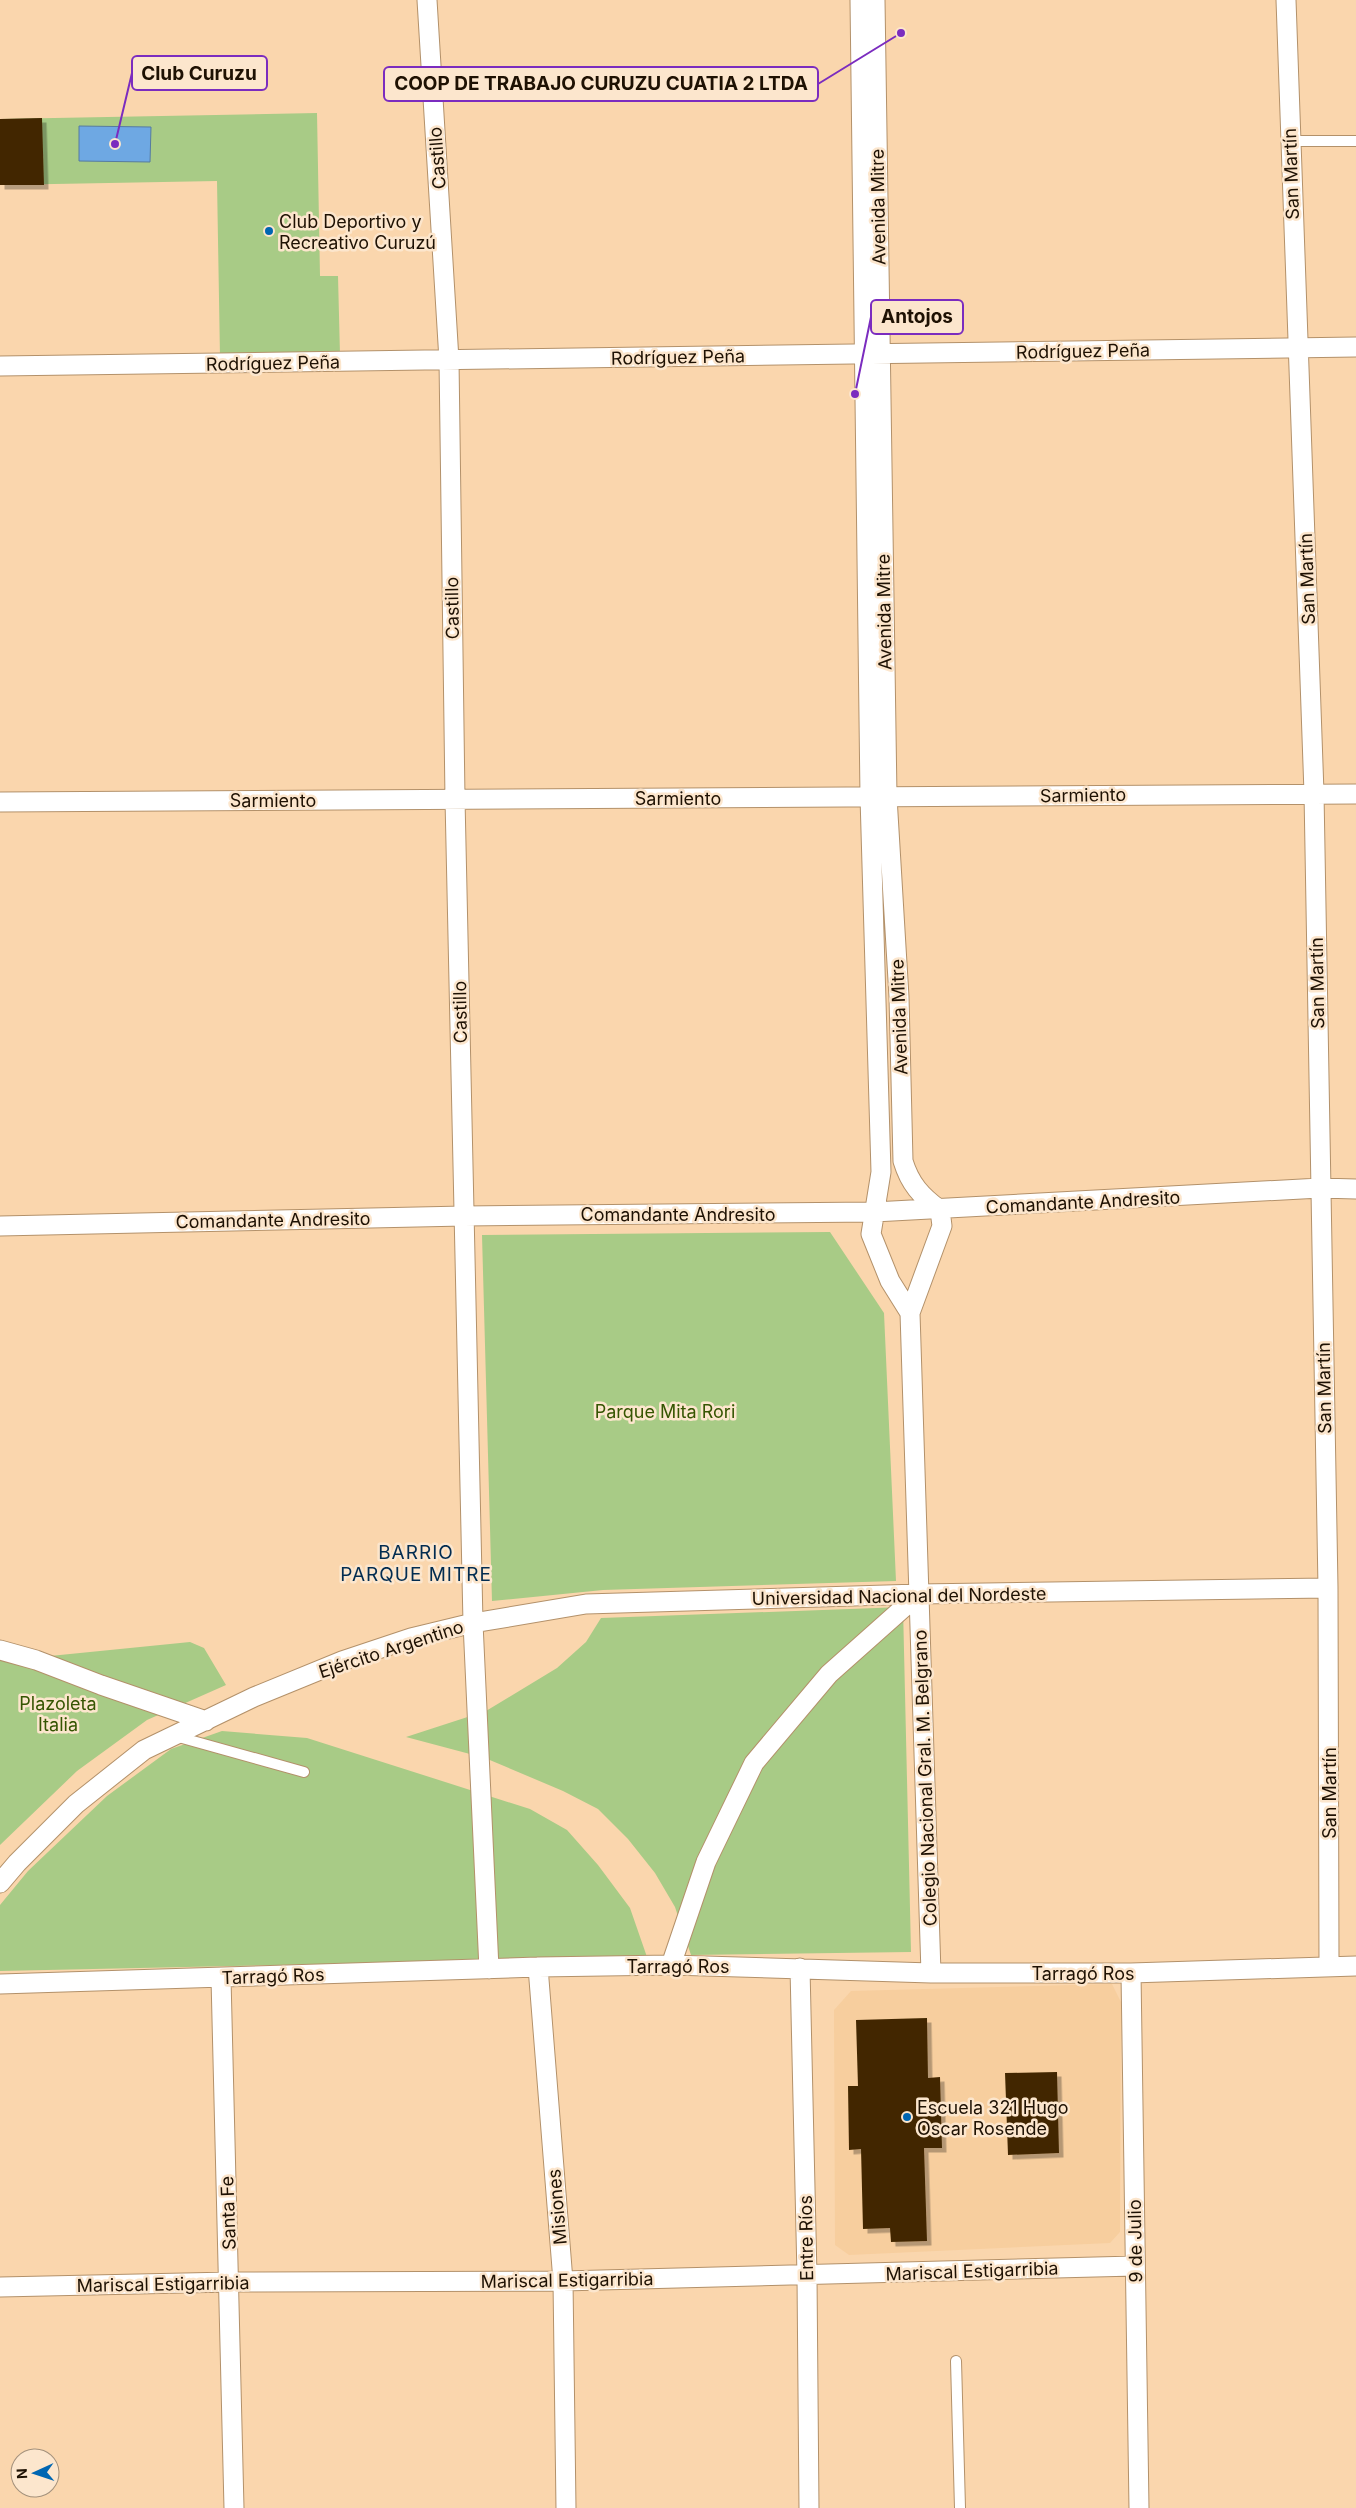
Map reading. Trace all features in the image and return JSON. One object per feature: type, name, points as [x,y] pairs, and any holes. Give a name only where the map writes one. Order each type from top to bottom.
[{"type":"street","name":"Castillo","points":[[427,0],[449,360],[455,799],[464,1216]]},
{"type":"street","name":"Avenida Mitre","points":[[860,0],[872,355],[878,797],[881,1172],[874,1212]]},
{"type":"street","name":"Avenida Mitre","points":[[872,355],[875,0]]},
{"type":"street","name":"San Martín","points":[[1286,0],[1289,142],[1299,348],[1314,793],[1328,1588],[1329,1967]]},
{"type":"street","name":"Rodríguez Peña","points":[[0,366],[1356,347]]},
{"type":"street","name":"Sarmiento","points":[[0,802],[1356,794]]},
{"type":"street","name":"Avenida Mitre","points":[[878,797],[899,997],[903,1161],[909,1180],[923,1197],[940,1210]]},
{"type":"street","name":"Comandante Andresito","points":[[0,1226],[464,1216],[874,1212],[940,1210],[1320,1188],[1356,1189]]},
{"type":"street","name":"Colegio Nacional Gral. M. Belgrano","points":[[931,1973],[910,1313],[942,1226],[940,1210]]},
{"type":"street","points":[[874,1212],[871,1234],[890,1281],[910,1313]]},
{"type":"street","name":"Ejército Argentino","points":[[0,1883],[17,1863],[76,1804],[144,1750],[254,1697],[342,1661],[411,1638],[473,1623],[464,1216]]},
{"type":"street","name":"Universidad Nacional del Nordeste","points":[[473,1623],[586,1604],[919,1594],[1328,1588]]},
{"type":"street","points":[[671,1965],[706,1862],[754,1763],[829,1674],[919,1594]]},
{"type":"street","points":[[473,1623],[489,1969]]},
{"type":"street","points":[[0,1650],[36,1660],[101,1685],[206,1720]]},
{"type":"street","name":"Tarragó Ros","points":[[0,1984],[538,1967],[671,1965],[931,1973],[1131,1974],[1356,1966]]},
{"type":"street","name":"Misiones","points":[[538,1967],[563,2281],[566,2508]]},
{"type":"street","name":"Entre Ríos","points":[[800,1968],[807,2276],[809,2508]]},
{"type":"street","name":"9 de Julio","points":[[1131,1974],[1139,2508]]},
{"type":"street","name":"Santa Fe","points":[[221,1978],[230,2282],[234,2508]]},
{"type":"street","name":"Mariscal Estigarribia","points":[[0,2287],[230,2282],[563,2281],[1135,2266]]},
{"type":"lane","points":[[1289,142],[1356,141]]},
{"type":"lane","points":[[174,1736],[304,1772]]},
{"type":"lane","points":[[956,2361],[960,2508]]},
{"type":"shaded area","points":[[1112,1984],[1121,2002],[1120,2232],[1110,2243],[849,2255],[835,2245],[834,2010],[851,1991]]},
{"type":"green space","name":"Club Deportivo y Recreativo Curuzú","points":[[317,113],[320,276],[338,276],[340,355],[220,357],[217,181],[0,185],[0,119]]},
{"type":"green space","name":"Parque Mita Rori","points":[[830,1232],[884,1313],[896,1581],[603,1590],[492,1601],[482,1235]]},
{"type":"green space","points":[[903,1607],[911,1952],[691,1955],[675,1907],[655,1873],[628,1839],[598,1809],[563,1791],[485,1758],[406,1737],[486,1711],[557,1668],[586,1642],[601,1618]]},
{"type":"green space","name":"Plazoleta Italia","points":[[190,1642],[204,1648],[226,1685],[147,1720],[77,1771],[0,1845],[0,1661]]},
{"type":"green space","points":[[222,1731],[307,1738],[530,1809],[567,1830],[598,1865],[630,1908],[647,1957],[0,1971],[0,1905],[28,1871],[107,1796],[171,1749]]},
{"type":"water","points":[[79,126],[151,127],[150,162],[79,161]]},
{"type":"building","points":[[42,118],[44,185],[0,185],[0,119]]},
{"type":"building","points":[[927,2018],[928,2078],[940,2077],[942,2148],[924,2148],[927,2241],[891,2242],[890,2228],[863,2229],[861,2149],[849,2150],[848,2086],[858,2086],[856,2020]]},
{"type":"building","points":[[1057,2072],[1059,2153],[1008,2155],[1005,2073]]},
{"type":"place","name":"COOP DE TRABAJO CURUZU CUATIA 2 LTDA","points":[[901,33]]},
{"type":"place","name":"Club Curuzu","points":[[115,144]]},
{"type":"place","name":"Club Deportivo y Recreativo Curuzú","points":[[269,231]]},
{"type":"place","name":"Antojos","points":[[855,394]]},
{"type":"place","name":"Escuela 321 Hugo Oscar Rosende","points":[[907,2117]]},
{"type":"district","name":"BARRIO PARQUE MITRE","points":[[416,1563]]}]
